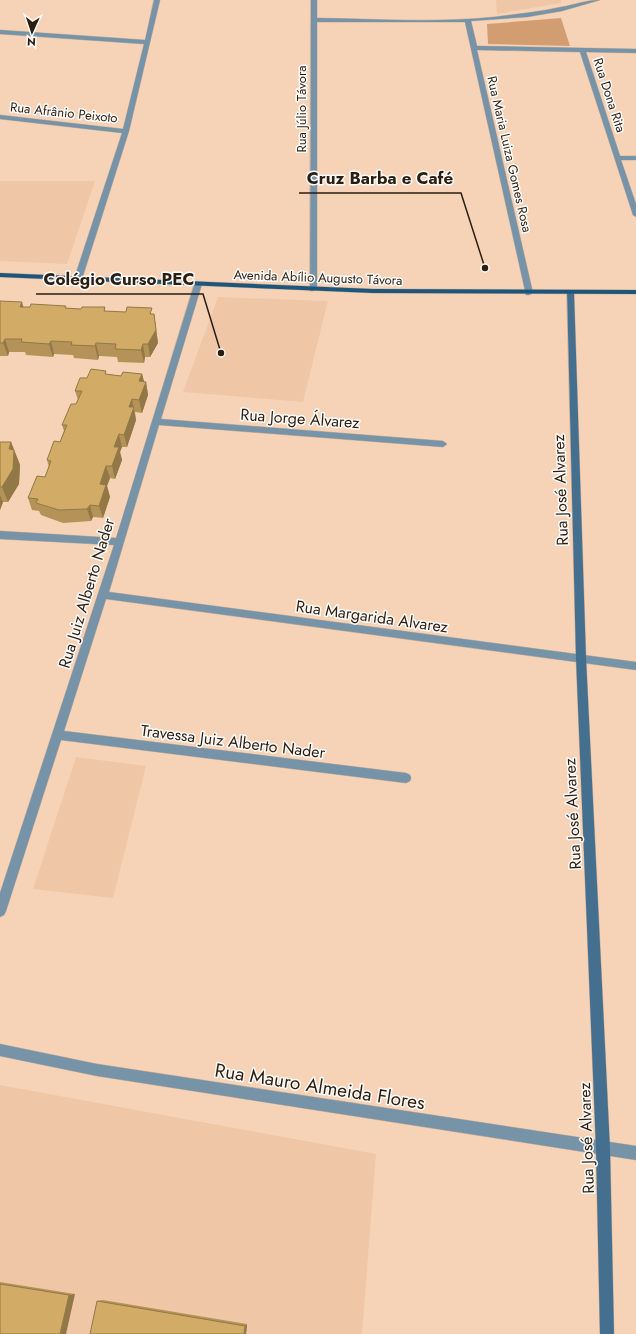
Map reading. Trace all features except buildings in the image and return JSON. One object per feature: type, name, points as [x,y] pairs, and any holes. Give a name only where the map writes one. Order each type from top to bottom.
[{"type":"main road","name":"Avenida Abílio Augusto Távora","points":[[0,275],[313,289],[529,293],[636,292]]},
{"type":"main road","name":"Rua José Alvarez","points":[[570,293],[580,658],[603,1149],[607,1334]]},
{"type":"street","points":[[78,279],[126,130],[157,0]]},
{"type":"street","name":"Rua Júlio Távora","points":[[313,289],[314,0]]},
{"type":"street","points":[[313,20],[468,21],[539,14],[568,9],[597,0]]},
{"type":"street","name":"Rua Maria Luiza Gomes Rosa","points":[[468,21],[529,293]]},
{"type":"street","points":[[0,32],[51,37],[146,42]]},
{"type":"street","name":"Rua Dona Rita","points":[[474,48],[583,52],[636,52]]},
{"type":"street","name":"Rua Dona Rita","points":[[583,52],[636,215]]},
{"type":"street","name":"Rua Afrânio Peixoto","points":[[0,117],[126,130]]},
{"type":"street","points":[[618,158],[636,158]]},
{"type":"street","name":"Rua Juiz Alberto Nader","points":[[0,911],[103,596],[118,542],[198,284]]},
{"type":"street","name":"Rua Jorge Álvarez","points":[[155,422],[443,444]]},
{"type":"street","points":[[0,535],[118,542]]},
{"type":"street","name":"Rua Margarida Alvarez","points":[[103,596],[636,666]]},
{"type":"street","name":"Travessa Juiz Alberto Nader","points":[[57,735],[406,778]]},
{"type":"street","name":"Rua Mauro Almeida Flores","points":[[0,1050],[97,1070],[636,1153]]},
{"type":"shaded area","points":[[496,0],[561,0],[561,3],[497,14]]},
{"type":"shaded area","points":[[561,18],[570,46],[488,44],[487,24]]},
{"type":"shaded area","points":[[0,181],[95,181],[67,264],[0,261]]},
{"type":"shaded area","points":[[218,297],[328,301],[303,402],[183,392]]},
{"type":"shaded area","points":[[76,757],[146,766],[113,898],[33,889]]},
{"type":"shaded area","points":[[0,1085],[376,1154],[362,1334],[0,1334]]},
{"type":"place","name":"Cruz Barba e Café","points":[[485,268]]},
{"type":"place","name":"Colégio Curso PEC","points":[[221,353]]}]
